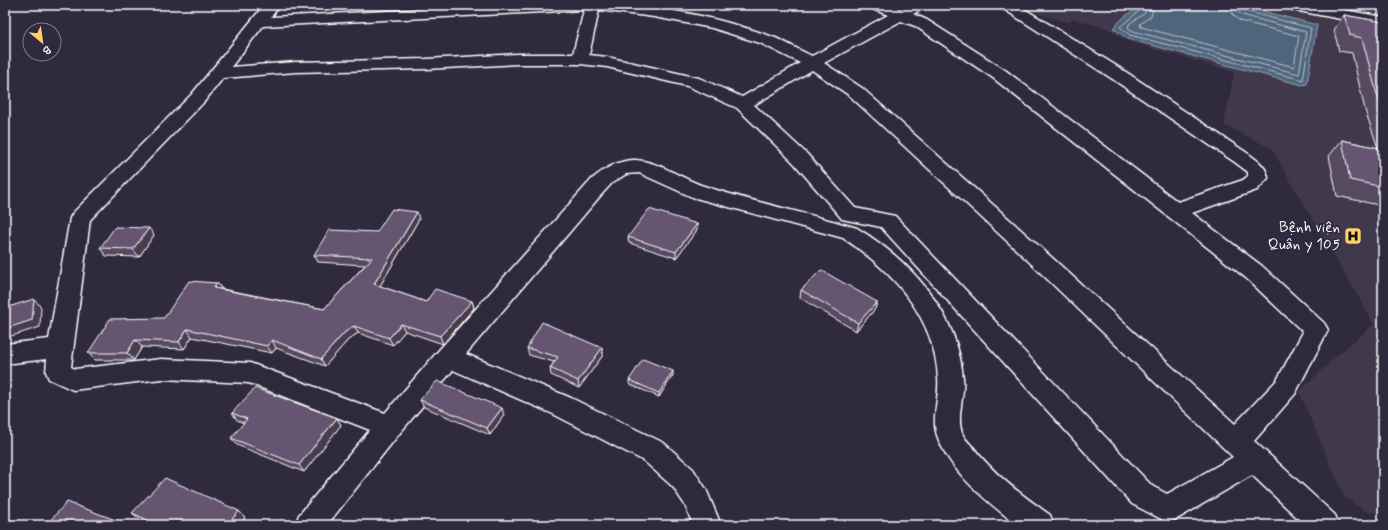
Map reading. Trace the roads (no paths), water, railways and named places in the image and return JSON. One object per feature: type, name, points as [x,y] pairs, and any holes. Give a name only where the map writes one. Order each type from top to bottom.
[{"type":"street","points":[[272,5],[198,98],[80,218],[60,348],[58,372],[73,380],[161,369],[250,373],[390,426]]},
{"type":"street","points":[[257,22],[384,10],[593,5],[654,12],[715,24],[766,40],[812,63],[856,92],[1030,250],[1325,525]]},
{"type":"street","points":[[580,59],[593,5]]},
{"type":"street","points":[[874,5],[921,23],[999,74],[1254,272],[1316,330],[1286,387],[1236,442]]},
{"type":"street","points":[[743,104],[812,63],[919,5]]},
{"type":"street","points":[[1007,5],[1117,74],[1257,170],[1258,178],[1250,185],[1175,211]]},
{"type":"street","points":[[1293,5],[1383,22]]},
{"type":"street","points":[[218,73],[296,67],[426,64],[518,59],[580,59],[607,62],[693,82],[743,104],[800,158],[850,214],[888,221],[1142,495],[1167,509],[1254,459]]},
{"type":"street","points":[[309,525],[448,357],[603,182],[612,173],[624,168],[635,166],[649,170],[698,192],[850,233],[865,241],[880,254],[899,271],[921,298],[932,315],[944,340],[950,361],[952,379],[948,418],[950,437],[964,458],[987,482],[1010,503],[1040,525]]},
{"type":"street","points":[[5,354],[60,348]]},
{"type":"street","points":[[448,357],[562,406],[654,452],[683,478],[696,498],[707,525]]},
{"type":"water","points":[[1142,5],[1238,5],[1317,25],[1307,84],[1302,85],[1128,39],[1113,28],[1124,17]]},
{"type":"place","name":"Bệnh viện Quân y 105","points":[[1353,236]]}]
